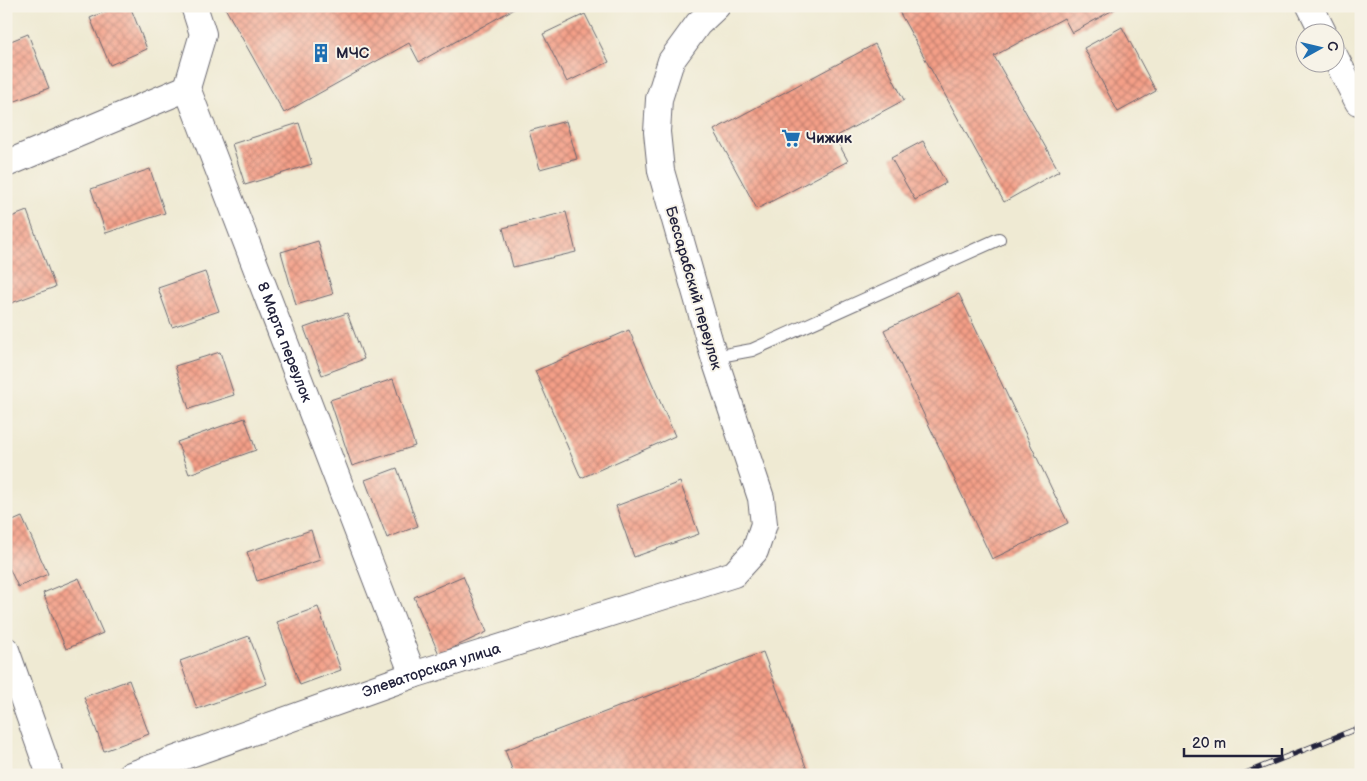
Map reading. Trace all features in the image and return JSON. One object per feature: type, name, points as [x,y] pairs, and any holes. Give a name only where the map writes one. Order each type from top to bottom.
[{"type":"street","points":[[6,164],[187,88],[203,34],[194,6]]},
{"type":"street","name":"Бессарабский переулок","points":[[717,6],[698,24],[671,62],[659,99],[657,132],[660,171],[714,357],[761,498],[764,524],[755,551],[734,574]]},
{"type":"street","points":[[1310,6],[1318,22]]},
{"type":"street","points":[[1343,72],[1358,102]]},
{"type":"street","name":"8 Марта переулок","points":[[187,88],[413,675]]},
{"type":"street","name":"Элеваторская улица","points":[[131,775],[413,675],[734,574]]},
{"type":"street","points":[[6,650],[50,775]]},
{"type":"lane","points":[[714,357],[752,350],[999,239]]},
{"type":"building","points":[[118,6],[130,6],[147,49],[110,65],[90,18]]},
{"type":"building","name":"МЧС","points":[[224,6],[381,6],[385,13],[397,6],[519,6],[419,62],[409,43],[284,113]]},
{"type":"building","points":[[896,6],[1120,6],[1072,33],[1064,18],[994,56],[1059,171],[1004,202]]},
{"type":"building","points":[[585,14],[609,62],[567,82],[543,34]]},
{"type":"building","points":[[1122,27],[1156,91],[1118,112],[1084,48]]},
{"type":"building","points":[[28,34],[49,88],[8,104],[6,99],[6,43]]},
{"type":"building","points":[[875,44],[904,100],[835,137],[848,161],[757,209],[714,130]]},
{"type":"building","points":[[566,121],[577,159],[540,169],[529,131]]},
{"type":"building","points":[[299,123],[312,164],[245,185],[232,144]]},
{"type":"building","points":[[923,141],[946,183],[915,200],[891,158]]},
{"type":"building","points":[[150,169],[165,213],[106,233],[91,189]]},
{"type":"building","points":[[27,211],[55,287],[6,305],[6,219]]},
{"type":"building","points":[[566,212],[576,252],[513,267],[503,228]]},
{"type":"building","points":[[318,241],[333,294],[296,305],[281,252]]},
{"type":"building","points":[[205,272],[219,311],[172,327],[158,288]]},
{"type":"building","points":[[959,294],[1068,523],[992,559],[884,330]]},
{"type":"building","points":[[347,313],[364,359],[322,375],[304,328]]},
{"type":"building","points":[[629,330],[675,436],[581,478],[535,371]]},
{"type":"building","points":[[220,352],[234,395],[189,409],[175,366]]},
{"type":"building","points":[[393,379],[415,446],[352,466],[330,400]]},
{"type":"building","points":[[245,418],[256,450],[189,474],[177,442]]},
{"type":"building","points":[[397,468],[418,526],[387,538],[365,480]]},
{"type":"building","points":[[680,482],[699,534],[634,557],[616,506]]},
{"type":"building","points":[[22,517],[48,574],[18,587],[6,561],[6,524]]},
{"type":"building","points":[[311,530],[320,560],[257,581],[247,552]]},
{"type":"building","points":[[463,576],[487,632],[439,654],[414,597]]},
{"type":"building","points":[[79,578],[103,633],[66,649],[43,593]]},
{"type":"building","points":[[318,607],[341,670],[300,685],[277,622]]},
{"type":"building","points":[[249,636],[267,684],[197,709],[180,661]]},
{"type":"building","points":[[763,652],[809,775],[514,775],[505,750]]},
{"type":"building","points":[[129,680],[149,734],[104,751],[84,697]]},
{"type":"railway","points":[[1241,775],[1361,727]]},
{"type":"place","name":"МЧС","points":[[321,53]]},
{"type":"place","name":"Чижик","points":[[791,138]]}]
